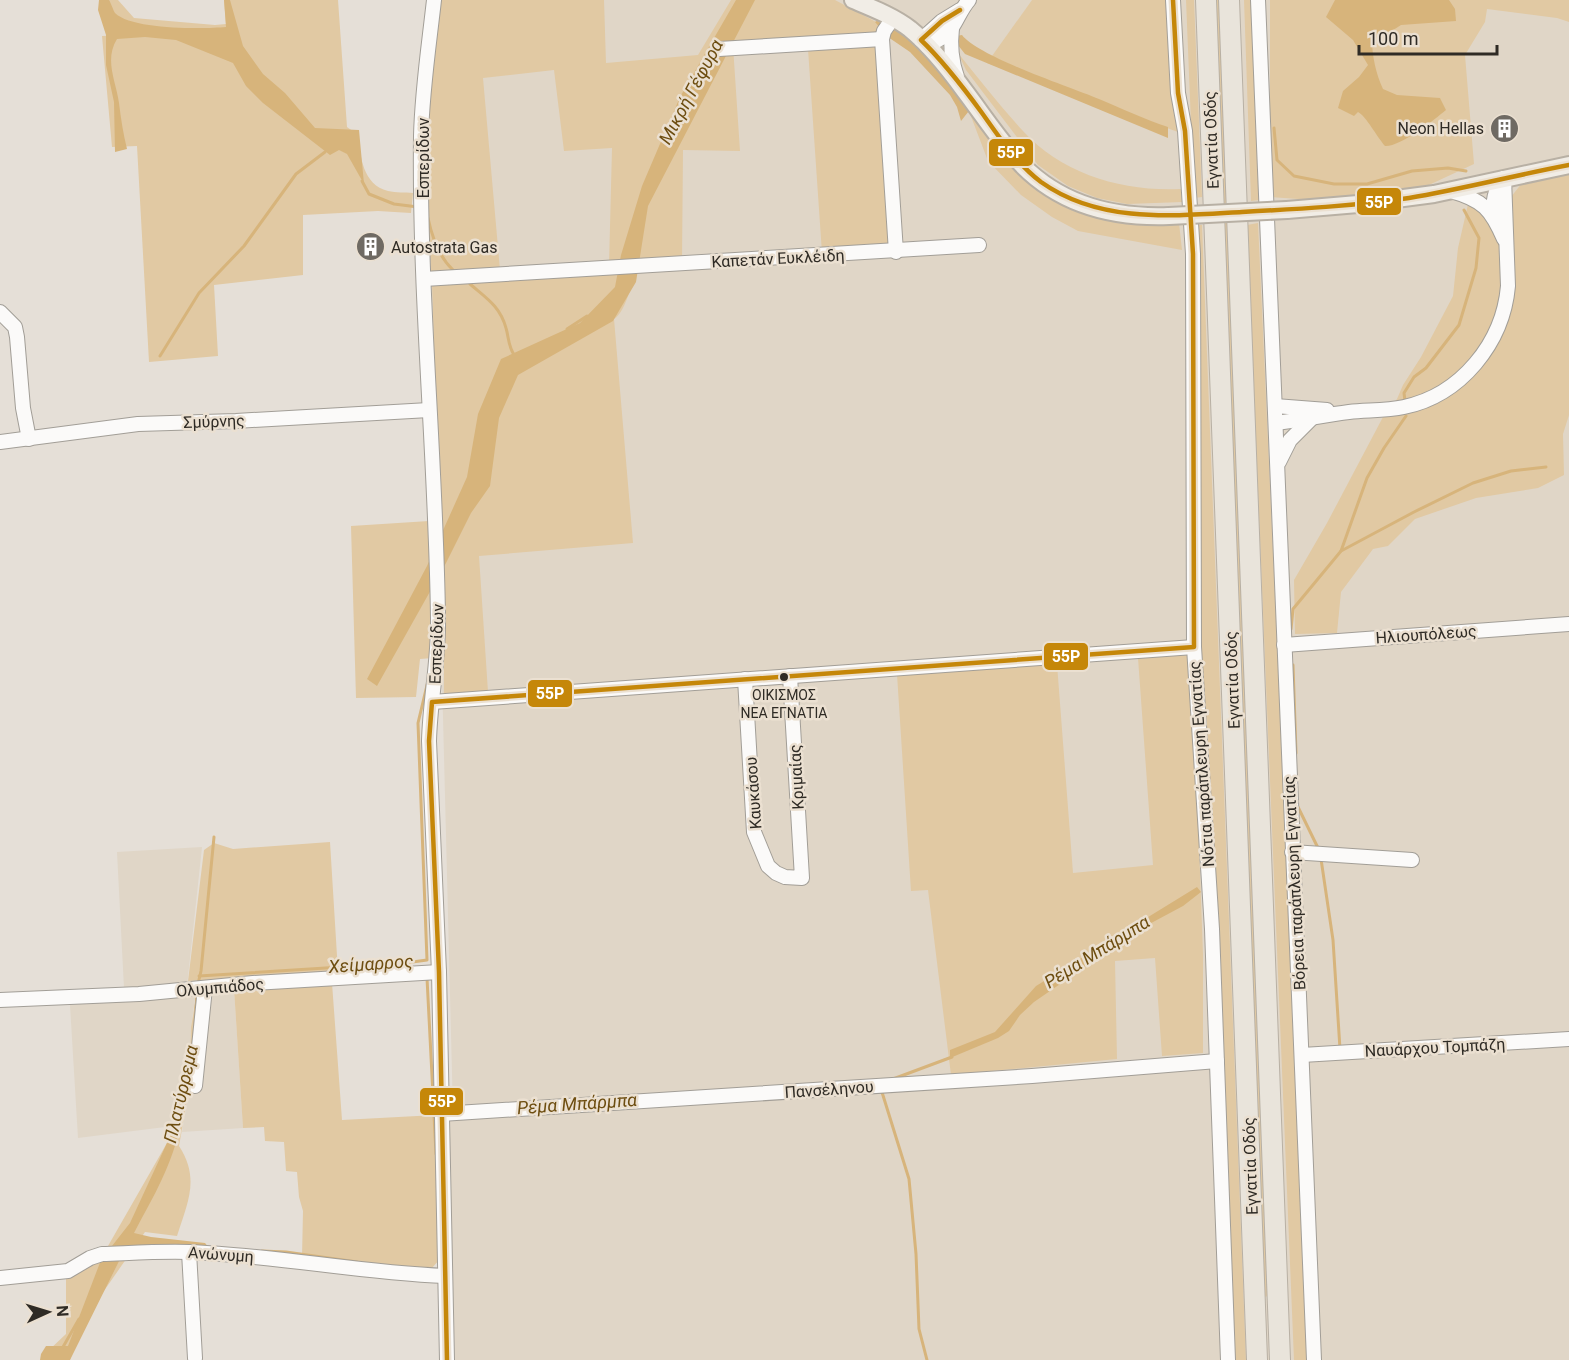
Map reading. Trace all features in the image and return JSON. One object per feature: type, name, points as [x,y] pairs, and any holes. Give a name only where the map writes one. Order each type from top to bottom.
[{"type":"highway","name":"Εγνατία Οδός","points":[[1206,0],[1257,1360]]},
{"type":"highway","name":"Εγνατία Οδός","points":[[1229,0],[1280,1360]]},
{"type":"main road","points":[[853,0],[910,29],[958,82],[1022,165],[1057,192],[1095,209],[1148,217],[1358,204],[1450,190],[1569,165]]},
{"type":"street","name":"Εσπερίδων","points":[[434,0],[421,134],[424,279],[438,617],[436,680],[429,741],[439,972],[447,1360]]},
{"type":"street","name":"Νότια παράπλευρη Εγνατίας","points":[[1173,0],[1178,93],[1185,131],[1193,254],[1194,647],[1212,929],[1228,1360]]},
{"type":"street","name":"Νότια παράπλευρη Εγνατίας","points":[[1182,0],[1185,131]]},
{"type":"street","name":"Βόρεια παράπλευρη Εγνατίας","points":[[1258,0],[1314,1360]]},
{"type":"street","points":[[924,43],[944,36],[952,28],[965,5]]},
{"type":"street","points":[[924,43],[946,18],[965,5]]},
{"type":"street","points":[[892,18],[882,39],[896,252]]},
{"type":"street","points":[[952,28],[950,46],[952,64],[958,82]]},
{"type":"street","points":[[719,49],[882,39]]},
{"type":"street","points":[[1504,178],[1495,191],[1493,200],[1495,219],[1506,244]]},
{"type":"street","points":[[1276,423],[1348,412],[1405,407],[1422,401],[1455,382],[1474,365],[1494,337],[1503,318],[1507,302],[1504,178]]},
{"type":"street","points":[[1450,190],[1477,200],[1495,219]]},
{"type":"street","name":"Καπετάν Ευκλέιδη","points":[[424,279],[609,267],[645,267],[752,258],[896,252],[979,245]]},
{"type":"street","points":[[0,312],[15,327],[23,408],[29,439]]},
{"type":"street","points":[[1275,406],[1348,412]]},
{"type":"street","name":"Σμύρνης","points":[[0,442],[138,424],[429,410]]},
{"type":"street","points":[[1278,464],[1290,440],[1311,418]]},
{"type":"street","name":"Ηλιουπόλεως","points":[[1284,645],[1569,624]]},
{"type":"street","points":[[432,702],[1194,647]]},
{"type":"street","name":"Κριμαίας","points":[[790,676],[802,878]]},
{"type":"street","name":"Καυκάσου","points":[[745,679],[754,832],[768,866],[785,877],[802,878]]},
{"type":"street","points":[[1292,852],[1412,860]]},
{"type":"street","name":"Ολυμπιάδος","points":[[0,1000],[139,994],[439,972]]},
{"type":"street","points":[[195,1086],[205,988]]},
{"type":"street","name":"Ναυάρχου Τομπάζη","points":[[1302,1055],[1569,1039]]},
{"type":"street","name":"Πανσέληνου","points":[[441,1114],[1032,1076],[1217,1061]]},
{"type":"street","points":[[189,1252],[195,1359]]},
{"type":"street","name":"Ανώνυμη","points":[[0,1278],[68,1271],[102,1254],[189,1252],[273,1258],[417,1275],[445,1276]]},
{"type":"shaded area","points":[[101,0],[118,0],[134,18],[215,25],[226,24],[224,0],[338,0],[347,127],[358,135],[364,169],[373,183],[388,191],[413,193],[411,213],[378,211],[303,215],[303,275],[214,285],[218,356],[149,362],[137,146],[112,147],[102,36],[120,35]]},
{"type":"shaded area","points":[[438,0],[1569,0],[1569,1360],[455,1360],[447,1114],[453,1113],[432,281]]},
{"type":"shaded area","points":[[439,0],[604,0],[606,63],[698,55],[731,0],[835,0],[878,23],[892,250],[822,253],[808,49],[733,46],[740,151],[683,150],[682,263],[636,266],[625,303],[614,319],[633,543],[479,556],[488,692],[444,696],[444,615],[433,658],[420,659],[416,697],[356,698],[351,526],[429,521],[439,500],[432,284],[609,266],[612,148],[564,151],[554,70],[483,78],[500,270],[431,274],[424,133]]},
{"type":"shaded area","points":[[1032,0],[1169,0],[1178,132],[987,63]]},
{"type":"shaded area","points":[[1186,0],[1194,0],[1202,197],[1194,198]]},
{"type":"shaded area","points":[[1215,0],[1220,0],[1269,1296],[1263,1297]]},
{"type":"shaded area","points":[[1244,0],[1252,0],[1259,200],[1251,201]]},
{"type":"shaded area","points":[[1270,0],[1569,0],[1569,22],[1557,18],[1487,9],[1485,22],[1465,55],[1474,164],[1416,191],[1327,201],[1270,197]]},
{"type":"shaded area","points":[[958,53],[1023,131],[1056,159],[1095,177],[1116,183],[1137,187],[1181,189],[1182,202],[1127,204],[1097,198],[1068,186],[1038,165],[966,70]]},
{"type":"shaded area","points":[[964,98],[1011,162],[1025,177],[1056,202],[1074,211],[1100,218],[1126,222],[1179,223],[1182,250],[1078,231],[1052,217],[1021,195],[988,161]]},
{"type":"shaded area","points":[[1569,174],[1569,415],[1563,434],[1564,475],[1538,488],[1476,498],[1415,519],[1388,546],[1373,549],[1341,592],[1337,633],[1295,634],[1294,580],[1383,417],[1397,399],[1453,296],[1458,248],[1469,200],[1507,202],[1522,183]]},
{"type":"shaded area","points":[[1258,223],[1310,1360],[1294,1360],[1247,225]]},
{"type":"shaded area","points":[[1192,225],[1202,225],[1246,1360],[1231,1360],[1196,517]]},
{"type":"shaded area","points":[[1192,655],[1203,954],[1203,1053],[1162,1056],[1155,958],[1115,961],[1117,1059],[951,1075],[928,890],[911,891],[897,674],[1057,664],[1073,873],[1153,865],[1138,658]]},
{"type":"shaded area","points":[[330,842],[338,972],[188,981],[204,850],[214,843],[233,849]]},
{"type":"shaded area","points":[[202,847],[187,986],[124,988],[117,852]]},
{"type":"shaded area","points":[[332,983],[342,1120],[436,1115],[440,1259],[432,1268],[418,1269],[302,1257],[303,1211],[299,1197],[297,1172],[286,1171],[284,1142],[265,1141],[264,1127],[243,1128],[234,989]]},
{"type":"shaded area","points":[[234,989],[243,1128],[182,1132],[211,991]]},
{"type":"shaded area","points":[[196,992],[191,1027],[190,1058],[173,1126],[78,1138],[70,1005]]},
{"type":"shaded area","points":[[197,992],[196,1050],[179,1146],[189,1169],[190,1190],[177,1236],[145,1232],[85,1318],[70,1360],[45,1360],[47,1352],[66,1334],[66,1272],[108,1246],[171,1136],[190,1058],[191,1027]]},
{"type":"water","points":[[99,0],[109,0],[115,13],[136,23],[201,28],[226,27],[224,0],[230,0],[243,46],[263,74],[285,93],[315,128],[359,130],[364,184],[347,154],[339,150],[330,155],[263,103],[246,86],[233,63],[176,40],[145,37],[117,39],[111,55],[111,63],[127,149],[115,152],[114,102],[106,65],[106,35],[98,10]]},
{"type":"water","points":[[736,0],[755,0],[648,206],[636,282],[613,321],[518,375],[499,418],[490,486],[471,513],[446,563],[377,686],[367,679],[427,566],[467,477],[478,414],[501,359],[580,323],[615,287],[621,255],[642,186],[680,97]]},
{"type":"water","points":[[1335,0],[1449,0],[1455,9],[1456,21],[1401,25],[1387,34],[1372,39],[1375,65],[1383,89],[1397,95],[1440,98],[1446,110],[1408,138],[1385,146],[1361,114],[1358,112],[1354,116],[1338,108],[1343,91],[1359,77],[1368,65],[1353,40],[1326,17]]},
{"type":"water","points":[[881,18],[911,28],[972,107],[961,121],[950,95],[910,52],[888,37],[875,22]]},
{"type":"water","points":[[962,35],[986,53],[1005,62],[1168,127],[1168,138],[965,54],[954,40],[956,36]]},
{"type":"water","points":[[1197,887],[1201,892],[1183,906],[1140,929],[1034,1002],[1020,1015],[1009,1031],[950,1058],[950,1050],[995,1032],[1036,986]]},
{"type":"water","points":[[196,992],[195,1038],[189,1088],[178,1136],[162,1179],[134,1233],[205,1243],[210,1249],[124,1251],[70,1360],[40,1360],[46,1346],[68,1346],[101,1260],[130,1223],[172,1132],[190,1062]]},
{"type":"waterway","points":[[1274,128],[1277,160],[1294,176],[1334,184],[1367,184],[1412,171],[1448,168],[1466,171]]},
{"type":"waterway","points":[[160,356],[199,293],[244,246],[296,174],[325,152]]},
{"type":"waterway","points":[[362,181],[369,194],[394,204],[418,207]]},
{"type":"waterway","points":[[1405,401],[1404,393],[1414,377],[1426,368],[1459,325],[1476,268],[1479,238],[1464,210]]},
{"type":"waterway","points":[[428,218],[437,246],[453,270]]},
{"type":"waterway","points":[[470,284],[492,303],[500,314],[515,356]]},
{"type":"waterway","name":"Μικρή Γέφυρα","points":[[567,329],[587,316]]},
{"type":"waterway","points":[[1341,551],[1367,478],[1406,416]]},
{"type":"waterway","points":[[1291,629],[1293,609],[1341,551],[1473,483],[1511,471],[1546,467]]},
{"type":"waterway","points":[[1293,665],[1296,753]]},
{"type":"waterway","name":"Χείμαρρος","points":[[199,976],[427,960],[418,723],[428,681]]},
{"type":"waterway","name":"Ρέμα Μπάρμπα","points":[[1298,807],[1319,850]]},
{"type":"waterway","name":"Πλατύρρεμα","points":[[198,984],[214,837]]},
{"type":"waterway","name":"Ρέμα Μπάρμπα","points":[[1321,859],[1333,940],[1340,1049]]},
{"type":"waterway","points":[[427,978],[436,1154]]},
{"type":"waterway","name":"Πλατύρρεμα","points":[[196,1008],[197,994]]},
{"type":"waterway","name":"Ρέμα Μπάρμπα","points":[[893,1079],[952,1057]]},
{"type":"waterway","name":"Ρέμα Μπάρμπα","points":[[881,1089],[909,1179],[916,1254],[919,1329],[927,1360]]},
{"type":"waterway","name":"Ρέμα Μπάρμπα","points":[[262,1251],[357,1262]]},
{"type":"waterway","name":"Πλατύρρεμα","points":[[63,1347],[79,1319]]},
{"type":"transit line","name":"55Ρ","points":[[447,1360],[439,972],[429,741],[432,702],[1194,647],[1193,254],[1185,131],[1178,93],[1173,0]]},
{"type":"transit line","name":"55Ρ","points":[[960,10],[942,21],[921,40],[953,75],[1024,167],[1041,182],[1064,196],[1088,205],[1113,211],[1164,215],[1216,214],[1347,205],[1429,194],[1569,165]]},
{"type":"place","name":"Neon Hellas","points":[[1505,128]]},
{"type":"place","name":"Autostrata Gas","points":[[370,247]]},
{"type":"place","name":"ΟΙΚΙΣΜΟΣ ΝΕΑ ΕΓΝΑΤΙΑ","points":[[784,677]]}]
